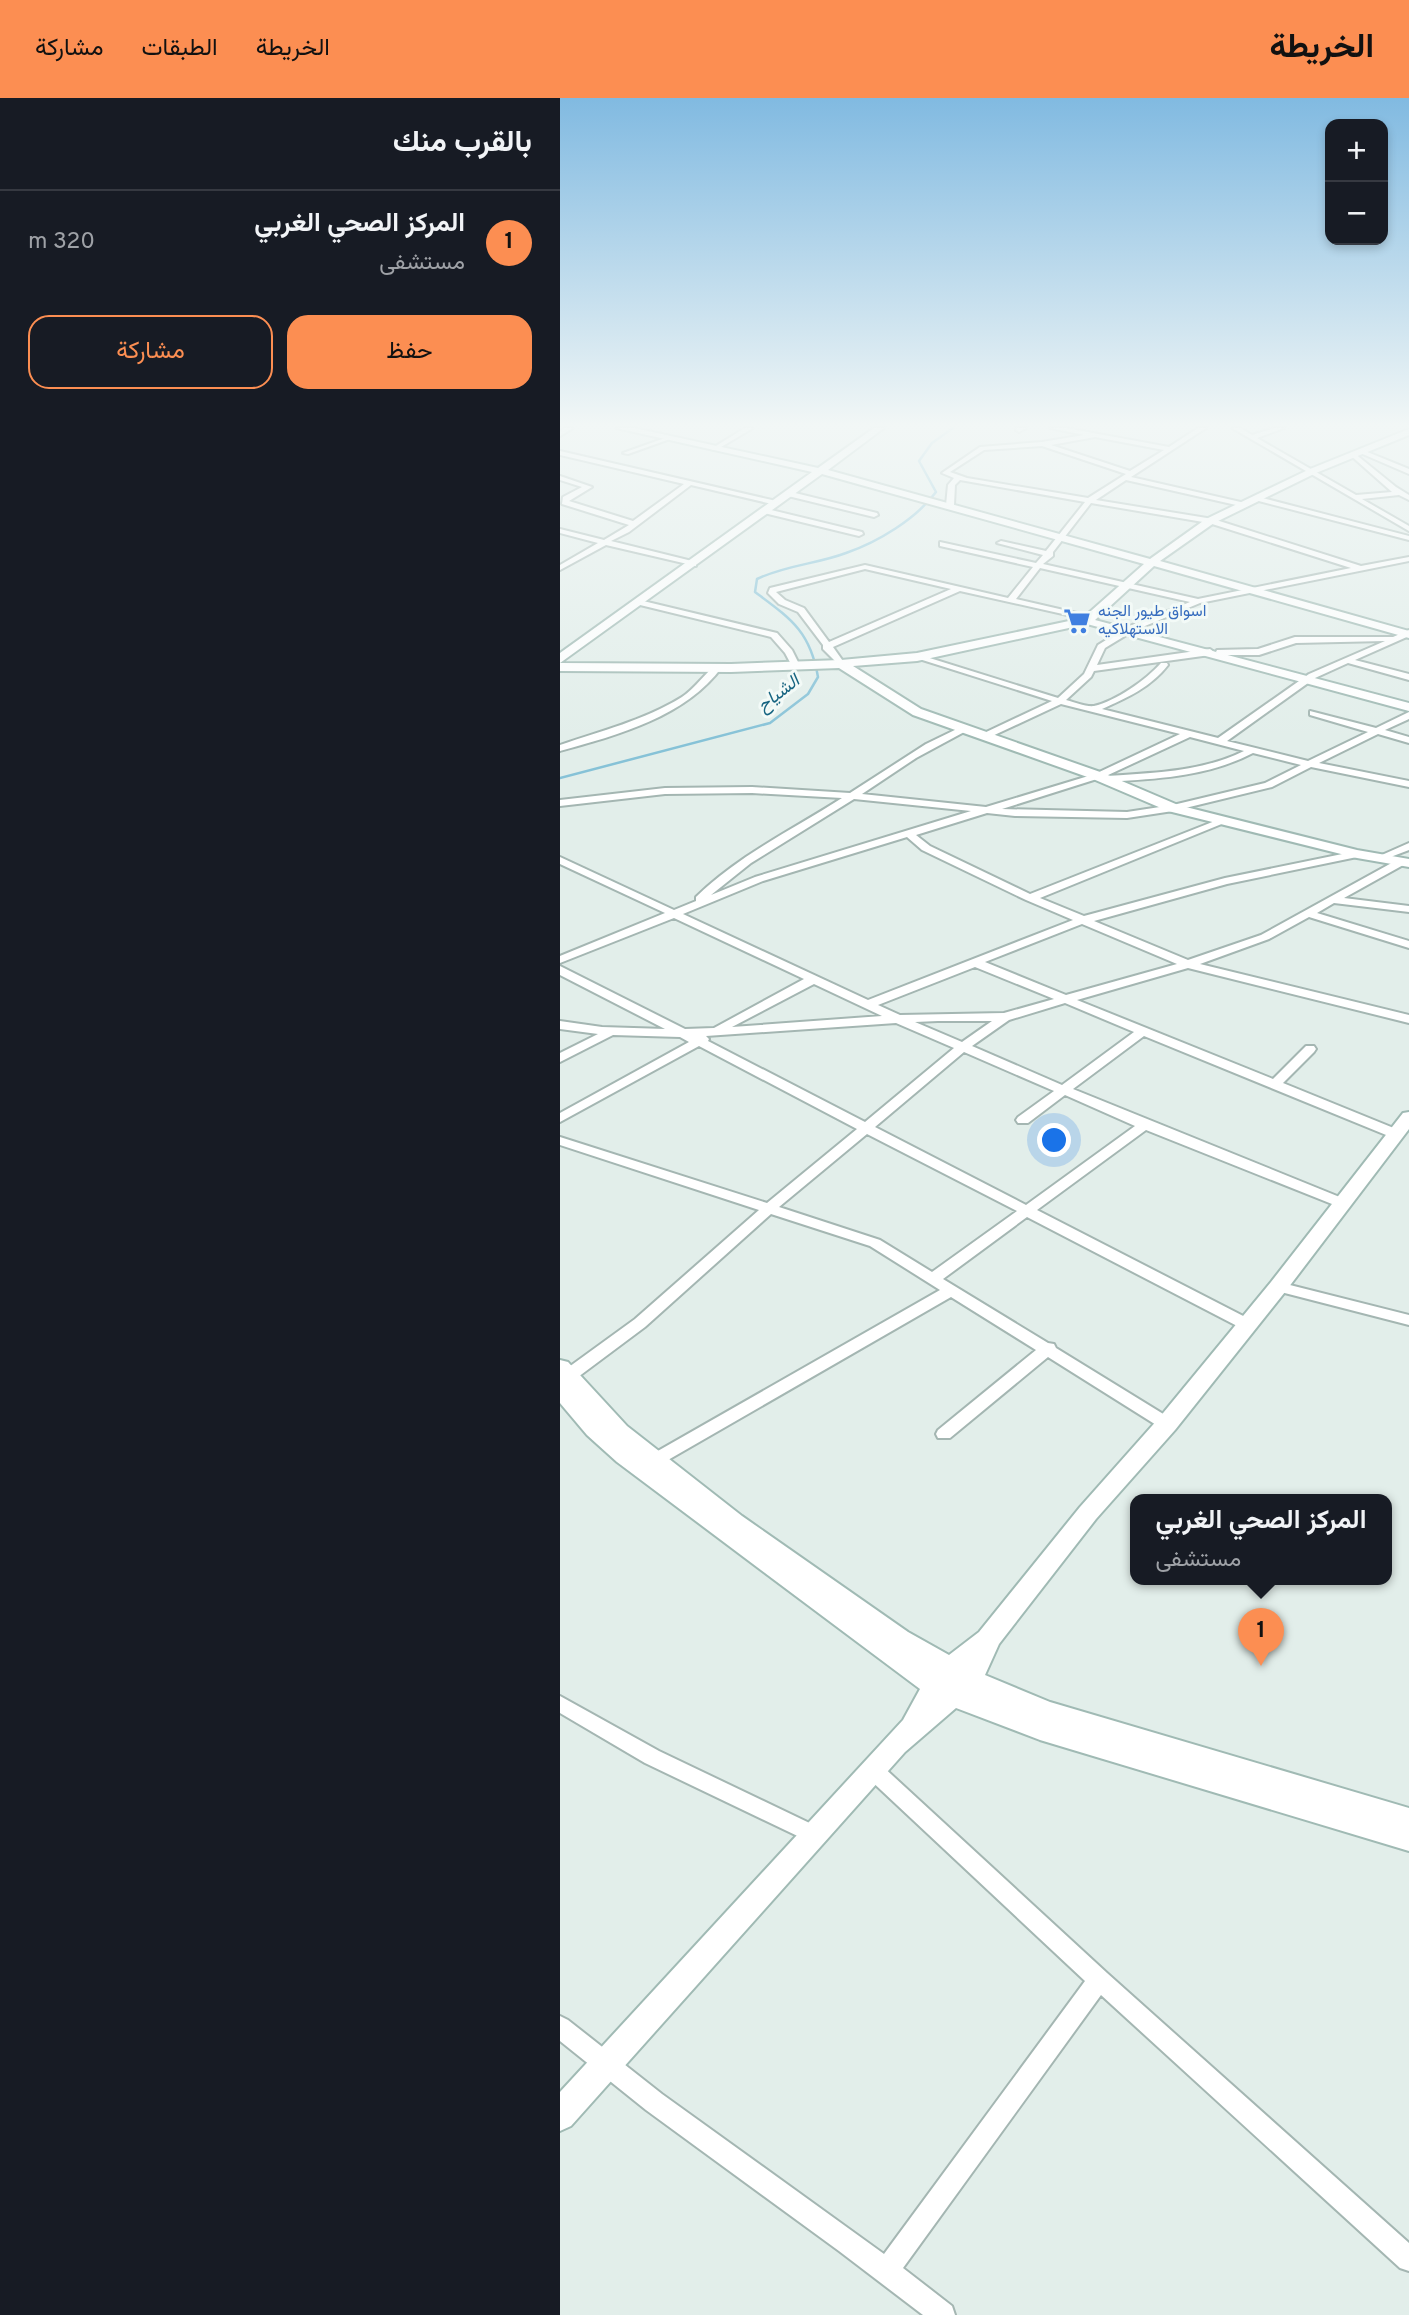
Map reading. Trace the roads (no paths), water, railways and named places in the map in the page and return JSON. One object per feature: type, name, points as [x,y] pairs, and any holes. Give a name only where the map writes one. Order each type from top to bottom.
[{"type":"main road","points":[[560,659],[734,531]]},
{"type":"main road","points":[[1049,531],[1405,635]]},
{"type":"main road","points":[[1086,620],[1152,562],[1195,531]]},
{"type":"main road","points":[[560,651],[689,564]]},
{"type":"main road","points":[[560,669],[721,669],[916,657],[1086,620],[1409,705]]},
{"type":"main road","points":[[836,664],[901,704],[962,729],[1102,778],[1173,808],[1357,854],[1405,862]]},
{"type":"main road","points":[[560,2115],[953,1683],[1088,1513],[1167,1424],[1278,1287],[1402,1125]]},
{"type":"main road","points":[[563,1377],[595,1429],[662,1472],[953,1683],[1040,1729],[1409,1839]]},
{"type":"main road","points":[[953,1683],[1409,1820]]},
{"type":"street","points":[[562,531],[689,564]]},
{"type":"street","points":[[560,568],[622,531]]},
{"type":"street","points":[[851,531],[859,534]]},
{"type":"street","points":[[1010,601],[1050,554],[1065,531]]},
{"type":"street","points":[[1243,531],[1361,569]]},
{"type":"street","points":[[1384,531],[1409,538]]},
{"type":"street","points":[[1001,543],[1050,554]]},
{"type":"street","points":[[943,544],[1198,601]]},
{"type":"street","points":[[985,737],[1060,701],[1094,668],[1101,647],[1128,630],[1198,601],[1407,561]]},
{"type":"street","points":[[836,664],[801,610],[779,601],[772,593],[773,590],[865,567],[1086,620]]},
{"type":"street","points":[[826,648],[958,589]]},
{"type":"street","points":[[639,602],[774,635],[799,666]]},
{"type":"street","points":[[1094,668],[1215,652],[1259,652],[1295,640],[1405,635]]},
{"type":"street","points":[[1219,742],[1310,677],[1405,635]]},
{"type":"street","points":[[916,657],[1060,701],[1308,764],[1409,785]]},
{"type":"street","points":[[1345,660],[1409,677]]},
{"type":"street","points":[[1094,709],[1126,696],[1157,674],[1164,665]]},
{"type":"street","points":[[560,748],[661,712],[699,688],[721,669]]},
{"type":"street","points":[[1313,713],[1409,740]]},
{"type":"street","points":[[560,803],[683,790],[852,796],[989,810],[1102,816],[1173,808],[1268,785],[1409,715]]},
{"type":"street","points":[[697,902],[729,873],[852,796],[913,754],[962,729]]},
{"type":"street","points":[[1102,778],[1188,734]]},
{"type":"street","points":[[560,960],[759,879],[1102,778],[1196,770],[1234,760],[1252,750]]},
{"type":"street","points":[[1030,898],[1224,821]]},
{"type":"street","points":[[910,835],[926,848],[1030,898],[1188,964],[1409,1019]]},
{"type":"street","points":[[1380,858],[1409,846]]},
{"type":"street","points":[[867,1005],[1080,921],[1225,881],[1357,854]]},
{"type":"street","points":[[560,860],[898,1019],[1145,1125],[1342,1203]]},
{"type":"street","points":[[560,1026],[607,1034],[683,1033],[898,1019],[1004,1017],[1188,964],[1265,937],[1405,862]]},
{"type":"street","points":[[1334,900],[1409,909]]},
{"type":"street","points":[[1310,914],[1409,945]]},
{"type":"street","points":[[974,962],[1274,1086],[1402,1125]]},
{"type":"street","points":[[560,970],[1246,1324]]},
{"type":"street","points":[[560,1118],[813,980]]},
{"type":"street","points":[[563,1377],[640,1324],[771,1207],[963,1047],[1004,1017]]},
{"type":"street","points":[[1023,1120],[1143,1031]]},
{"type":"street","points":[[560,1058],[607,1034]]},
{"type":"street","points":[[1274,1086],[1310,1049]]},
{"type":"street","points":[[934,1278],[1145,1125]]},
{"type":"street","points":[[560,1141],[875,1242],[1167,1424]]},
{"type":"street","points":[[1278,1287],[1409,1321]]},
{"type":"street","points":[[662,1472],[951,1290]]},
{"type":"street","points":[[944,1434],[1049,1348]]},
{"type":"street","points":[[560,1704],[652,1758],[815,1835]]},
{"type":"street","points":[[873,1770],[1098,1980],[1409,2259]]},
{"type":"street","points":[[887,2270],[1098,1980]]},
{"type":"street","points":[[560,2027],[607,2066],[887,2270],[943,2315]]},
{"type":"waterway","name":"الشياح","points":[[560,778],[770,723],[808,694],[818,677],[804,637],[789,619],[755,592],[757,579],[835,557],[890,531]]},
{"type":"place","name":"اسواق طيور الجنه الاستهلاكيه","points":[[1077,621]]},
{"type":"place","name":"المركز الصحي الغربي","points":[[1261,1666]]}]
